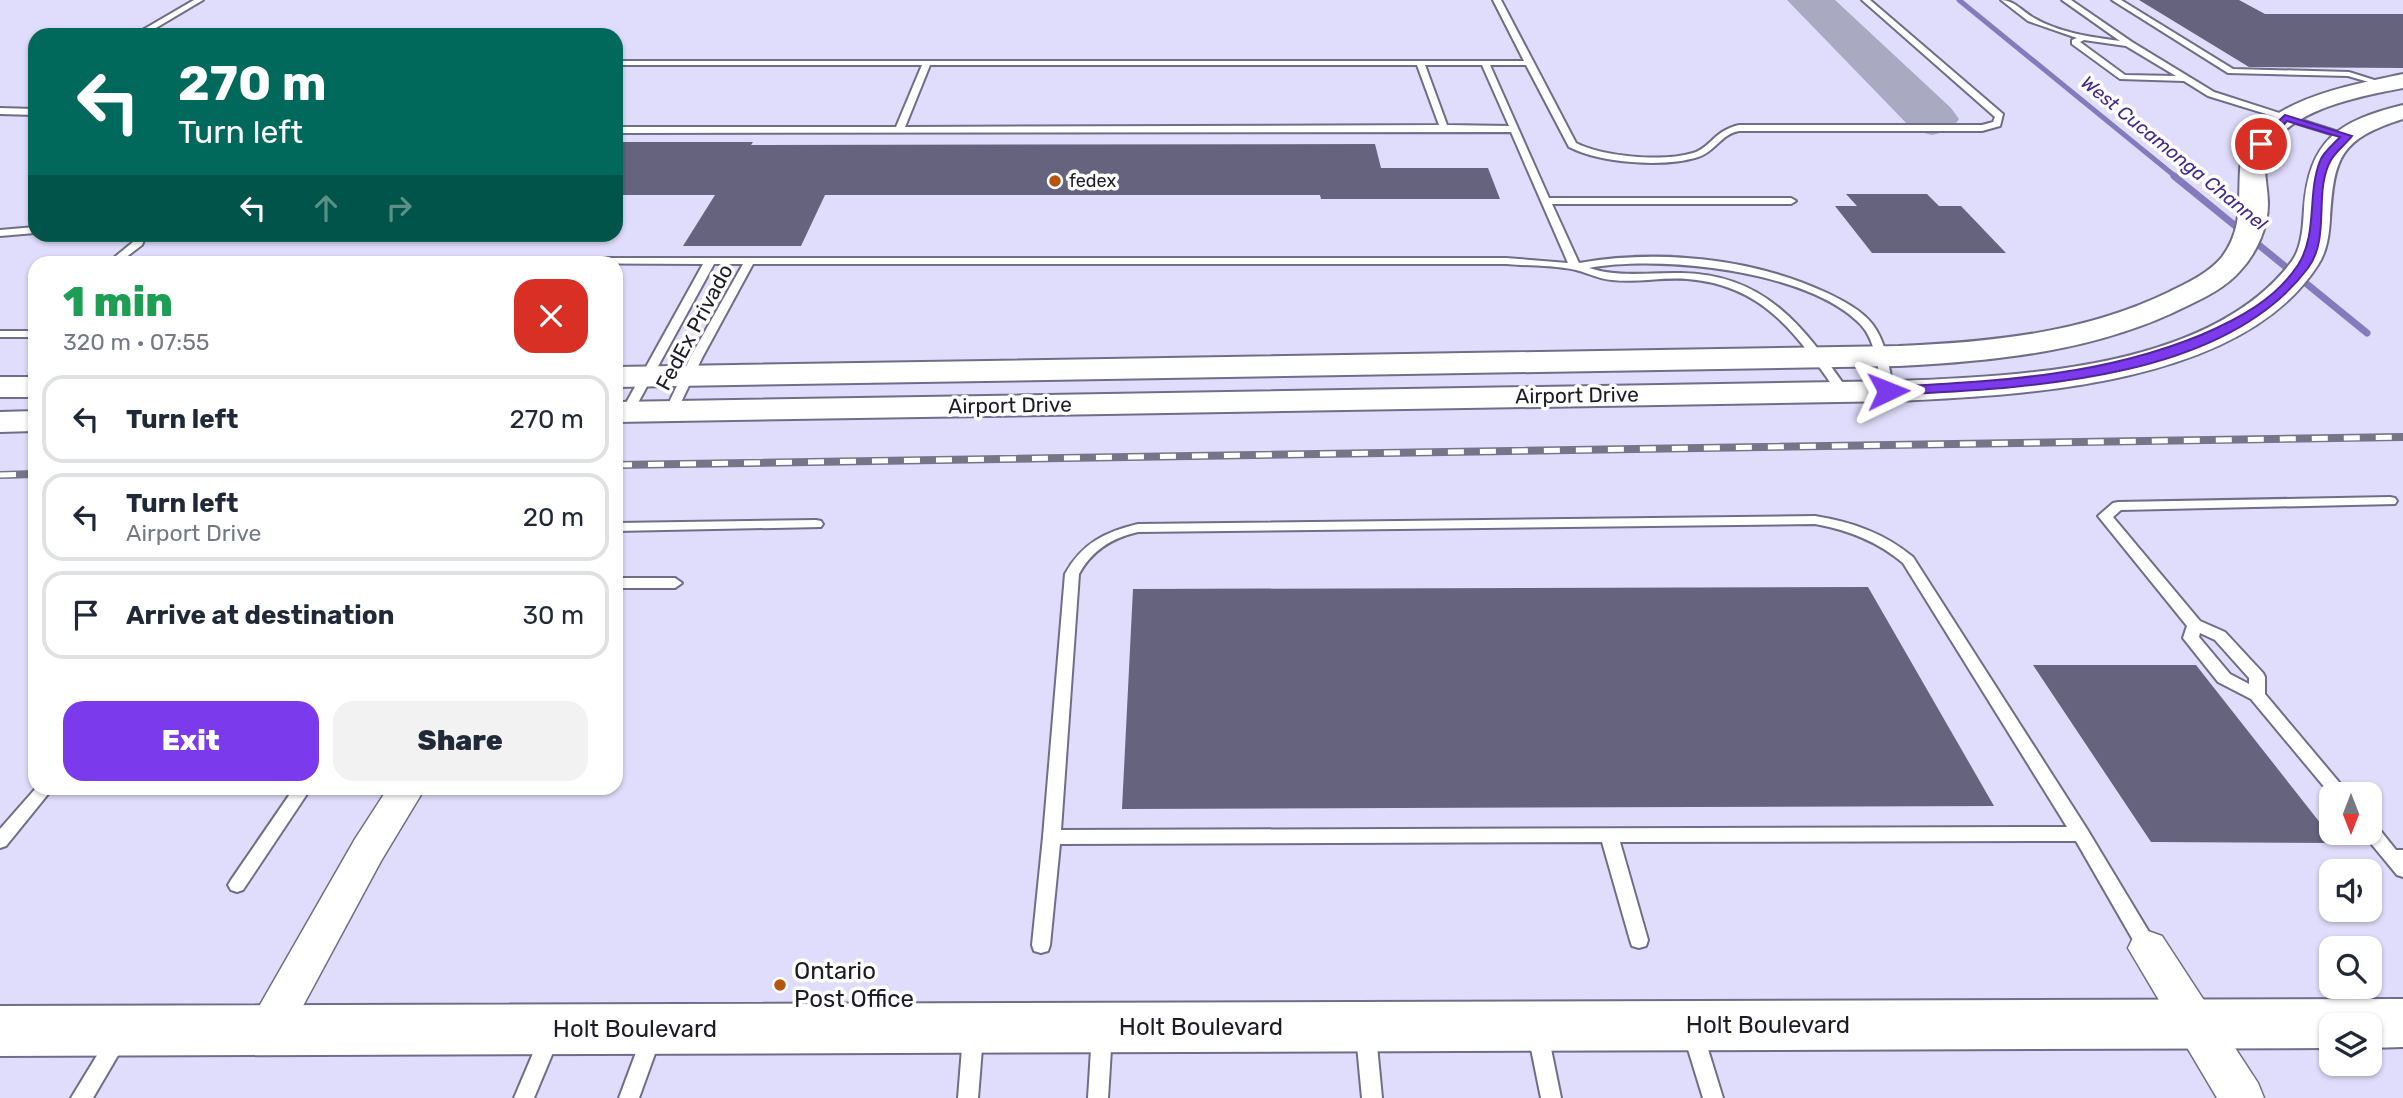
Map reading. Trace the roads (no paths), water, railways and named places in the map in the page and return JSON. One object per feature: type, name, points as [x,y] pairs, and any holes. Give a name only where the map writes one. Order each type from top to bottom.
[{"type":"main road","name":"Airport Drive","points":[[631,377],[1819,358],[2003,349],[2088,332],[2157,311],[2203,286],[2232,262],[2246,235],[2254,212],[2253,162],[2261,144],[2285,118],[2348,92],[2395,83]]},
{"type":"main road","name":"Airport Drive","points":[[623,412],[1843,392],[2024,384],[2112,368],[2169,353],[2244,321],[2296,275],[2316,233],[2318,191],[2325,160],[2347,136],[2370,123],[2403,112]]},
{"type":"main road","points":[[0,387],[28,387]]},
{"type":"main road","points":[[0,422],[28,421]]},
{"type":"main road","name":"Holt Boulevard","points":[[5,1038],[124,1030],[2403,1023]]},
{"type":"street","points":[[268,1030],[368,850],[403,795]]},
{"type":"street","points":[[2148,948],[2242,1098]]},
{"type":"lane","points":[[150,28],[199,0]]},
{"type":"lane","points":[[1497,0],[1572,145],[1579,150],[1611,158],[1697,155],[1705,151],[1720,133],[1739,128],[1982,128],[1997,124],[2000,116],[1866,0]]},
{"type":"lane","points":[[2005,0],[2043,25],[2082,38],[2129,44]]},
{"type":"lane","points":[[2066,0],[2180,76],[2225,99],[2347,136]]},
{"type":"lane","points":[[2116,0],[2231,71],[2349,74],[2395,83]]},
{"type":"lane","points":[[2082,38],[2075,42],[2123,77],[2180,76]]},
{"type":"lane","points":[[623,63],[1529,63]]},
{"type":"lane","points":[[899,131],[927,63]]},
{"type":"lane","points":[[1420,63],[1444,128]]},
{"type":"lane","points":[[1485,63],[1575,267]]},
{"type":"lane","points":[[0,111],[28,112]]},
{"type":"lane","points":[[623,130],[1514,129]]},
{"type":"lane","points":[[1546,201],[1791,201]]},
{"type":"lane","points":[[0,233],[28,231]]},
{"type":"lane","points":[[0,244],[18,232]]},
{"type":"lane","points":[[121,256],[139,242]]},
{"type":"lane","points":[[623,261],[1506,261],[1575,267],[1609,277],[1712,278],[1741,287],[1781,310],[1843,392]]},
{"type":"lane","name":"FedEx Privado","points":[[623,405],[631,377],[710,261]]},
{"type":"lane","name":"FedEx Privado","points":[[671,411],[751,261]]},
{"type":"lane","points":[[1575,267],[1598,261],[1691,262],[1752,272],[1794,283],[1833,300],[1865,321],[1875,339],[1888,391]]},
{"type":"lane","points":[[0,334],[28,334]]},
{"type":"lane","points":[[2257,695],[2257,677],[2221,636],[2195,625],[2105,516],[2118,506],[2390,501]]},
{"type":"lane","points":[[1041,945],[1072,574],[1083,554],[1107,537],[1139,528],[1815,520],[1856,529],[1877,538],[1908,560],[2081,834],[2148,948]]},
{"type":"lane","points":[[623,527],[816,524]]},
{"type":"lane","points":[[623,583],[675,583]]},
{"type":"lane","points":[[2195,625],[2191,638],[2224,678],[2257,695],[2330,782]]},
{"type":"lane","points":[[0,841],[39,795]]},
{"type":"lane","points":[[237,885],[298,795]]},
{"type":"lane","points":[[1052,837],[2081,834]]},
{"type":"lane","points":[[1609,836],[1639,940]]},
{"type":"lane","points":[[2382,843],[2399,861]]},
{"type":"lane","points":[[1690,1025],[1713,1098]]},
{"type":"lane","points":[[1536,1026],[1551,1098]]},
{"type":"lane","points":[[968,1098],[974,1027]]},
{"type":"lane","points":[[1098,1098],[1102,1027]]},
{"type":"lane","points":[[1365,1027],[1372,1098]]},
{"type":"lane","points":[[524,1098],[553,1029]]},
{"type":"lane","points":[[629,1098],[654,1029]]},
{"type":"lane","points":[[81,1098],[124,1030]]},
{"type":"waterway","name":"West Cucamonga Channel","points":[[1959,0],[2176,177]]},
{"type":"waterway","name":"West Cucamonga Channel","points":[[2174,176],[2367,333]]},
{"type":"railway","points":[[623,465],[2403,437]]},
{"type":"railway","points":[[0,475],[28,474]]},
{"type":"place","name":"fedex","points":[[1055,181]]},
{"type":"place","name":"Ontario Post Office","points":[[780,985]]}]
